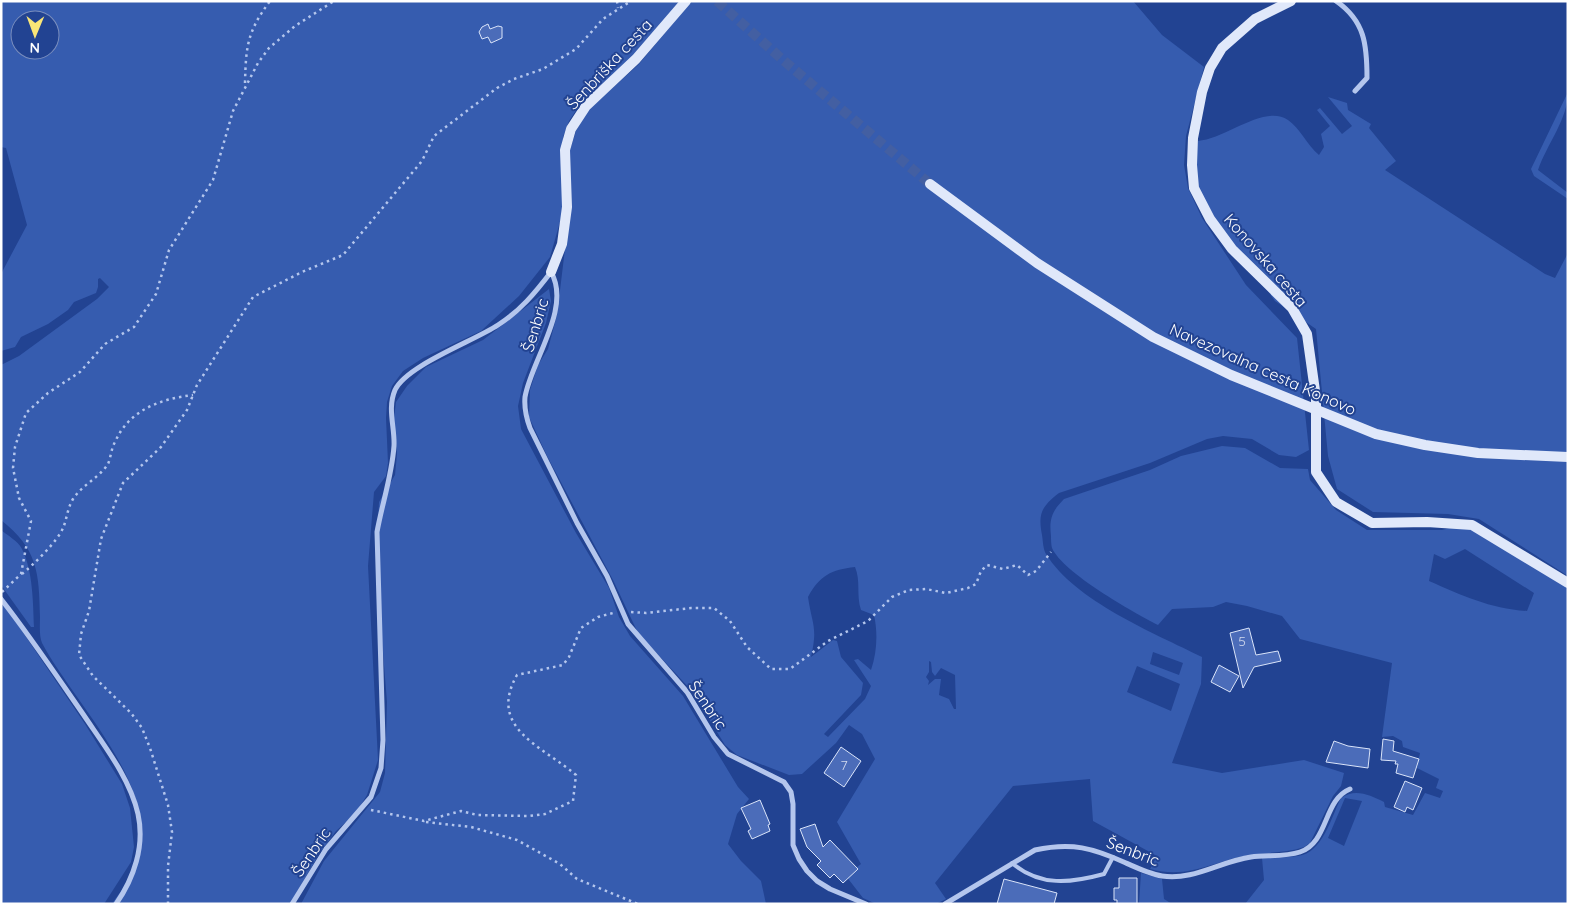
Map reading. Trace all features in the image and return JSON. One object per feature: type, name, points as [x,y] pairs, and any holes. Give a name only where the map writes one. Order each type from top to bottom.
[{"type":"street","name":"Šenbriška cesta","points":[[551,272],[563,235],[567,207],[565,150],[571,129],[586,106],[636,59],[686,1]]},
{"type":"street","name":"Konovska cesta","points":[[1291,1],[1255,19],[1222,48],[1210,68],[1202,92],[1193,138],[1192,166],[1194,188],[1210,219],[1232,249],[1292,308],[1307,334],[1316,409],[1316,472],[1336,502],[1372,524],[1427,522],[1472,526],[1568,583]]},
{"type":"street","points":[[1336,1],[1355,16],[1367,47],[1367,78],[1355,91]]},
{"type":"street","name":"Navezovalna cesta Konovo","points":[[930,184],[1037,263],[1153,337],[1231,374],[1376,434],[1425,445],[1478,453],[1568,457]]},
{"type":"street","name":"Šenbric","points":[[292,904],[326,849],[371,797],[381,768],[383,740],[378,532],[382,500],[392,466],[394,444],[391,405],[396,388],[408,376],[434,359],[497,326],[520,310],[551,272],[555,278],[557,294],[547,336],[526,396],[525,413],[530,428],[577,523],[607,576],[628,624],[687,692],[714,737],[728,754],[784,782],[791,792],[794,804],[793,846],[807,870],[817,881],[830,889],[866,904]]},
{"type":"street","points":[[1,599],[37,646],[103,743],[127,785],[138,814],[140,842],[137,864],[125,891],[116,904]]},
{"type":"street","name":"Šenbric","points":[[945,904],[1035,850],[1060,846],[1086,847],[1162,876],[1182,876],[1249,857],[1299,852],[1309,848],[1316,840],[1341,792],[1350,789]]},
{"type":"lane","points":[[1012,863],[1024,873],[1062,882],[1077,882],[1104,874],[1113,857]]},
{"type":"path","points":[[245,85],[248,38],[256,21],[270,1]]},
{"type":"path","points":[[21,574],[31,521],[18,498],[13,468],[15,447],[26,413],[48,393],[80,372],[105,344],[134,327],[156,294],[169,250],[213,180],[233,111],[245,85],[269,48],[296,26],[334,1]]},
{"type":"path","points":[[617,1],[618,8]]},
{"type":"path","points":[[168,904],[168,866],[172,832],[168,805],[145,735],[131,713],[93,676],[79,655],[81,634],[89,611],[101,539],[123,483],[161,447],[187,410],[197,385],[253,298],[309,269],[343,255],[416,169],[434,136],[498,88],[514,79],[544,69],[576,49],[603,19],[631,1]]},
{"type":"path","points":[[1,593],[32,566],[63,530],[67,511],[73,499],[108,463],[114,443],[122,428],[139,412],[159,402],[193,395]]},
{"type":"path","points":[[424,821],[471,827],[517,840],[560,864],[577,879],[638,904]]},
{"type":"shaded area","points":[[1,1],[683,1],[631,59],[581,103],[569,121],[563,137],[562,215],[550,257],[519,296],[481,331],[423,358],[403,371],[392,386],[387,402],[386,418],[388,463],[386,476],[374,492],[368,566],[378,760],[367,795],[356,813],[336,831],[319,854],[290,904],[112,904],[130,878],[138,862],[142,833],[137,804],[126,776],[111,747],[42,643],[40,634],[39,587],[34,563],[23,541],[1,520],[1,365],[19,356],[97,299],[109,287],[100,278],[98,279],[96,293],[74,302],[68,310],[48,324],[21,337],[15,347],[1,351],[1,274],[27,225],[6,148],[1,147]]},
{"type":"shaded area","points":[[692,1],[1133,1],[1162,35],[1204,67],[1186,136],[1184,165],[1188,188],[1202,218],[1246,285],[1297,338],[1309,450],[1296,457],[1279,455],[1252,439],[1223,436],[1207,439],[1150,463],[1059,493],[1042,511],[1040,522],[1046,554],[1059,571],[1076,587],[1117,614],[1202,657],[1201,684],[1172,763],[1222,773],[1304,760],[1344,773],[1341,786],[1333,796],[1310,843],[1298,849],[1238,857],[1190,871],[1164,872],[1150,869],[1157,856],[1093,821],[1090,779],[1013,786],[935,883],[946,899],[936,904],[876,904],[863,898],[846,876],[861,864],[837,822],[875,759],[862,734],[849,725],[836,743],[802,774],[789,775],[737,755],[725,745],[692,691],[638,633],[613,580],[547,456],[529,417],[530,390],[538,365],[548,349],[557,315],[569,216],[570,150],[576,131],[587,111],[638,65]],"holes":[[[855,567],[861,610],[874,615],[876,649],[871,670],[858,659],[854,660],[871,686],[865,699],[828,737],[824,734],[861,695],[863,683],[841,657],[837,641],[833,640],[811,657],[814,626],[808,597],[817,583],[827,575],[839,570]],[[1153,652],[1183,663],[1179,675],[1150,664]],[[929,661],[935,676],[941,668],[955,675],[956,709],[954,709],[949,699],[939,695],[941,679],[935,679],[928,685],[929,681],[926,677],[929,672]],[[1137,666],[1180,684],[1171,711],[1127,692]]]},
{"type":"shaded area","points":[[1568,92],[1565,112],[1538,170],[1568,193],[1568,199],[1534,176],[1531,169]]},
{"type":"shaded area","points":[[1328,97],[1347,103],[1348,110],[1371,124],[1369,128],[1396,161],[1385,170],[1545,274],[1555,278],[1568,253],[1568,576],[1479,519],[1448,514],[1373,512],[1337,489],[1328,456],[1316,329],[1275,301],[1257,276],[1232,249],[1198,191],[1194,159],[1198,141],[1209,139],[1256,119],[1268,116],[1278,116],[1288,120],[1319,155],[1324,147],[1321,134],[1330,126],[1317,110],[1320,108],[1342,134],[1352,126]]},
{"type":"shaded area","points":[[549,289],[551,301],[546,323],[523,383],[518,406],[521,429],[576,533],[609,588],[619,617],[630,636],[683,696],[738,787],[749,799],[737,814],[728,844],[741,861],[761,881],[766,904],[301,904],[324,861],[380,792],[385,773],[387,702],[376,566],[379,502],[395,475],[397,454],[394,418],[396,402],[407,386],[426,367],[483,340]]},
{"type":"shaded area","points":[[1222,446],[1245,448],[1280,468],[1308,469],[1310,480],[1336,510],[1367,530],[1442,530],[1476,521],[1568,586],[1568,904],[1245,904],[1264,880],[1262,858],[1298,856],[1314,848],[1325,833],[1341,798],[1346,795],[1357,793],[1373,797],[1384,802],[1385,807],[1413,815],[1425,793],[1440,798],[1443,791],[1436,788],[1439,779],[1417,768],[1420,753],[1403,747],[1402,741],[1393,736],[1382,737],[1392,663],[1300,639],[1282,616],[1226,602],[1213,607],[1172,609],[1158,625],[1100,591],[1070,569],[1059,558],[1052,548],[1050,525],[1054,511],[1064,499],[1150,470],[1181,456]],"holes":[[[1465,549],[1534,593],[1527,611],[1489,604],[1429,581],[1434,554],[1445,559]],[[1345,798],[1362,801],[1344,846],[1328,838]]]},
{"type":"shaded area","points":[[1,530],[18,543],[26,558],[32,587],[34,627],[31,627],[1,585]]},
{"type":"shaded area","points":[[1,600],[85,724],[122,784],[130,808],[134,847],[131,862],[104,904],[1,904]]},
{"type":"shaded area","points":[[1141,873],[1162,879],[1164,899],[1172,904],[1139,904]]},
{"type":"building","points":[[488,24],[490,29],[498,26],[502,27],[502,38],[491,43],[488,37],[482,39],[479,32],[482,27]]},
{"type":"building","points":[[1249,628],[1256,655],[1278,651],[1281,661],[1254,667],[1243,688],[1230,633]]},
{"type":"building","points":[[1219,665],[1239,676],[1230,692],[1211,682]]},
{"type":"building","points":[[1383,739],[1394,741],[1393,751],[1419,759],[1413,778],[1396,773],[1398,764],[1395,764],[1396,761],[1381,760]]},
{"type":"building","points":[[1334,741],[1348,746],[1370,749],[1368,768],[1326,762]]},
{"type":"building","points":[[841,747],[861,761],[844,787],[824,773]]},
{"type":"building","points":[[1405,781],[1422,788],[1413,810],[1407,807],[1405,812],[1394,807]]},
{"type":"building","points":[[760,800],[770,824],[768,825],[770,831],[752,839],[748,831],[751,829],[741,808]]},
{"type":"building","points":[[815,824],[823,847],[830,840],[858,869],[843,883],[834,874],[830,878],[817,865],[821,861],[807,847],[800,829]]},
{"type":"building","points":[[1119,878],[1137,878],[1137,904],[1117,904],[1117,900],[1114,900],[1114,888],[1119,888]]},
{"type":"building","points":[[1004,879],[1057,893],[1054,904],[997,904]]},
{"type":"tunnel","points":[[717,1],[783,60],[930,184]]}]
